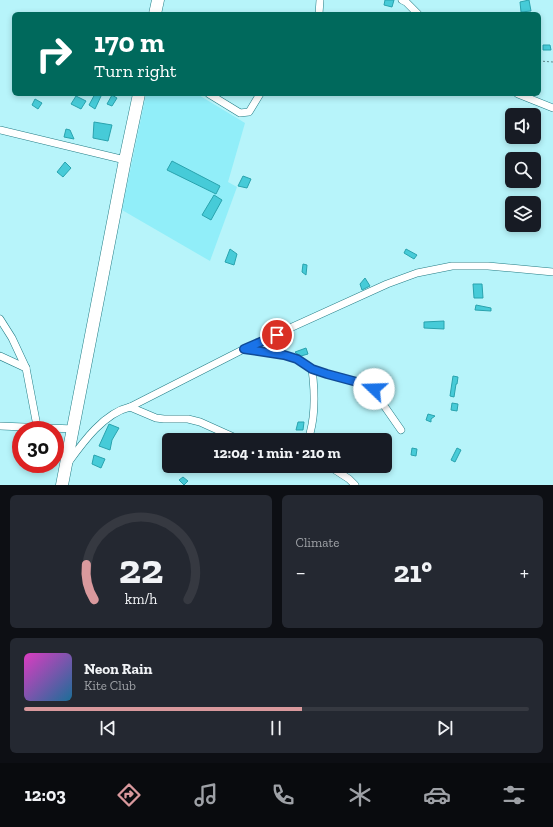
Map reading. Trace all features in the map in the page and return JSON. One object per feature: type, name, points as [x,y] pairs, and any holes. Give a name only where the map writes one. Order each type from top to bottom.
[{"type":"highway","points":[[155,12],[158,0]]},
{"type":"highway","points":[[62,485],[139,96]]},
{"type":"street","points":[[319,12],[320,0]]},
{"type":"street","points":[[402,0],[416,12]]},
{"type":"street","points":[[212,96],[240,113],[249,112],[259,96]]},
{"type":"street","points":[[523,96],[553,108]]},
{"type":"street","points":[[0,130],[125,160]]},
{"type":"street","points":[[66,466],[84,440],[114,413],[122,409],[130,408],[244,349],[387,284],[417,273],[452,266],[488,266],[553,272]]},
{"type":"street","points":[[0,319],[12,338],[26,368],[36,421]]},
{"type":"street","points":[[244,349],[284,355],[297,359],[312,369],[368,385],[374,389],[401,430]]},
{"type":"street","points":[[0,356],[26,368]]},
{"type":"street","points":[[309,433],[314,410],[315,392],[312,369]]},
{"type":"street","points":[[130,408],[156,418],[188,419],[200,422],[224,433]]},
{"type":"street","points":[[0,426],[12,426]]},
{"type":"street","points":[[64,428],[74,429]]},
{"type":"street","points":[[339,473],[355,485]]},
{"type":"path","points":[[541,61],[553,62]]},
{"type":"shaded area","points":[[146,96],[200,96],[245,123],[228,182],[237,187],[210,261],[122,210]]},
{"type":"building","points":[[385,0],[394,0],[392,7],[384,5]]},
{"type":"building","points":[[529,0],[531,11],[521,12],[520,2]]},
{"type":"building","points":[[543,45],[550,45],[551,50],[543,50]]},
{"type":"building","points":[[76,96],[86,101],[81,109],[71,104]]},
{"type":"building","points":[[94,96],[101,96],[95,109],[89,105]]},
{"type":"building","points":[[111,96],[117,98],[112,106],[107,104]]},
{"type":"building","points":[[35,99],[42,103],[38,109],[32,105]]},
{"type":"building","points":[[94,122],[112,125],[108,141],[93,138]]},
{"type":"building","points":[[66,129],[70,130],[74,139],[64,137]]},
{"type":"building","points":[[172,161],[220,186],[216,194],[167,170]]},
{"type":"building","points":[[65,162],[71,168],[63,177],[57,172]]},
{"type":"building","points":[[243,176],[251,179],[247,188],[238,186]]},
{"type":"building","points":[[214,195],[222,200],[211,220],[202,215]]},
{"type":"building","points":[[230,249],[237,254],[234,265],[225,262]]},
{"type":"building","points":[[406,249],[417,255],[414,259],[404,253]]},
{"type":"building","points":[[303,264],[307,265],[306,275],[302,272]]},
{"type":"building","points":[[365,278],[370,286],[362,290],[360,284]]},
{"type":"building","points":[[473,284],[482,284],[483,298],[474,298]]},
{"type":"building","points":[[476,305],[491,308],[491,311],[475,310]]},
{"type":"building","points":[[444,321],[444,329],[424,328],[424,322]]},
{"type":"building","points":[[306,348],[308,354],[301,356],[295,352]]},
{"type":"building","points":[[453,376],[458,377],[454,397],[450,396]]},
{"type":"building","points":[[452,403],[458,404],[457,411],[451,410]]},
{"type":"building","points":[[428,414],[435,416],[431,419],[431,422],[426,420]]},
{"type":"building","points":[[298,422],[304,422],[303,430],[296,430]]},
{"type":"building","points":[[109,424],[119,428],[112,440],[110,450],[99,446]]},
{"type":"building","points":[[412,448],[417,449],[416,456],[411,455]]},
{"type":"building","points":[[457,448],[461,450],[455,462],[451,460]]},
{"type":"building","points":[[94,455],[105,459],[101,468],[92,464]]},
{"type":"building","points":[[183,477],[188,481],[184,485],[179,480]]},
{"type":"route","points":[[277,335],[244,349],[284,355],[297,359],[312,369],[368,385],[374,389]]}]
